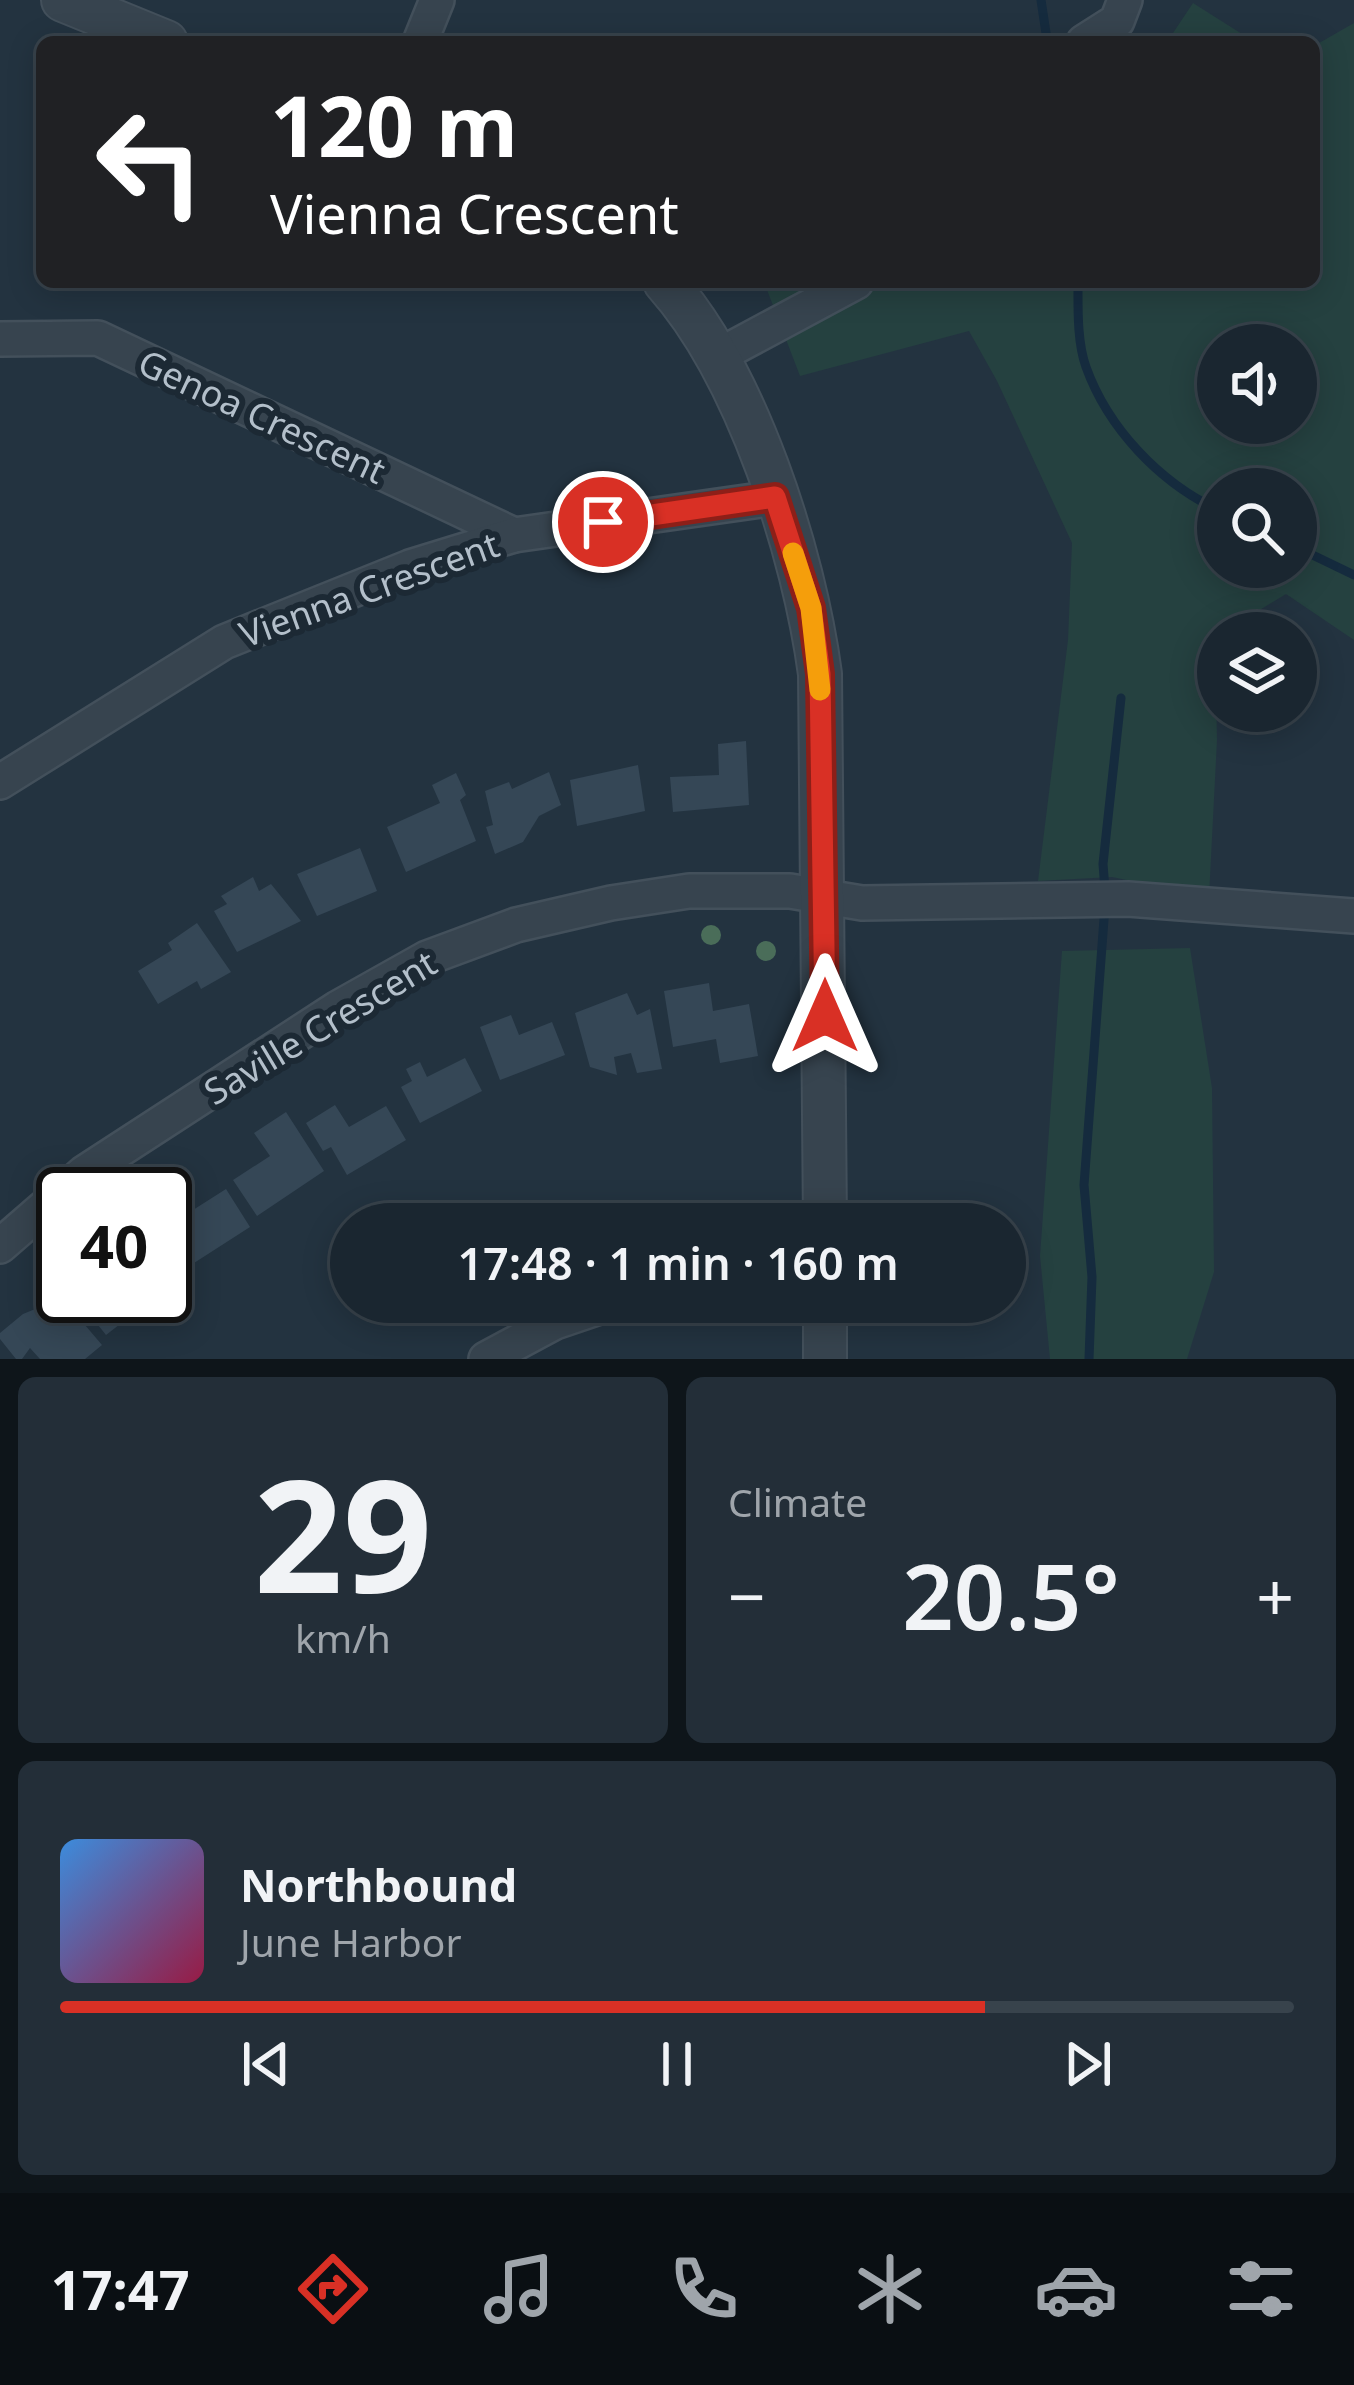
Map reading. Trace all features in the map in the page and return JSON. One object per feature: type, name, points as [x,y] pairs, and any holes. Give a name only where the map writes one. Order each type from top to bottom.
[{"type":"street","points":[[63,0],[151,36]]},
{"type":"street","points":[[422,36],[437,0]]},
{"type":"street","points":[[1093,36],[1118,20],[1125,0]]},
{"type":"street","points":[[669,288],[718,356],[775,497],[811,608],[817,652],[824,896],[825,1203]]},
{"type":"street","points":[[718,356],[845,288]]},
{"type":"street","name":"Genoa Crescent","points":[[0,339],[98,338],[514,536]]},
{"type":"street","name":"Vienna Crescent","points":[[0,782],[224,642],[410,567],[514,536],[775,497]]},
{"type":"street","name":"Saville Crescent","points":[[0,1246],[84,1173],[338,1008],[427,958],[516,925],[689,891],[790,891],[862,903],[1128,899],[1354,916]]},
{"type":"street","points":[[486,1359],[553,1323]]},
{"type":"street","points":[[826,1323],[826,1359]]},
{"type":"green space","points":[[1193,3],[1242,34],[1253,36],[1171,36]]},
{"type":"green space","points":[[1354,23],[1354,640],[1286,594],[1256,612],[1197,612],[1197,732],[1217,732],[1209,897],[1112,877],[1038,881],[1068,640],[1072,543],[969,331],[800,376],[766,288],[1320,288],[1320,43]]},
{"type":"green space","points":[[1190,948],[1212,1088],[1214,1272],[1187,1359],[1050,1359],[1040,1256],[1062,951]]},
{"type":"building","points":[[746,741],[749,805],[673,812],[670,777],[719,775],[718,744]]},
{"type":"building","points":[[638,765],[645,811],[577,826],[570,780]]},
{"type":"building","points":[[549,772],[561,805],[539,816],[523,842],[495,854],[486,827],[493,825],[485,791],[509,782],[512,789]]},
{"type":"building","points":[[456,773],[466,795],[460,800],[476,841],[406,872],[387,827],[440,803],[432,785]]},
{"type":"building","points":[[360,848],[377,891],[317,916],[297,874]]},
{"type":"building","points":[[253,877],[259,891],[271,884],[301,921],[237,952],[214,911],[227,904],[221,896]]},
{"type":"building","points":[[197,923],[231,972],[201,989],[197,981],[158,1004],[138,971],[172,950],[168,943]]},
{"type":"building","points":[[709,983],[713,1011],[749,1004],[758,1056],[720,1063],[716,1039],[673,1047],[664,991]]},
{"type":"building","points":[[627,993],[637,1015],[650,1009],[662,1069],[637,1073],[631,1053],[614,1057],[617,1075],[590,1067],[575,1013]]},
{"type":"building","points":[[511,1015],[519,1035],[552,1022],[565,1055],[500,1080],[480,1027]]},
{"type":"building","points":[[465,1058],[482,1091],[420,1123],[401,1087],[412,1081],[406,1069],[420,1062],[427,1077]]},
{"type":"building","points":[[335,1105],[349,1127],[386,1106],[406,1140],[347,1175],[331,1147],[323,1151],[306,1123]]},
{"type":"building","points":[[286,1112],[324,1171],[257,1216],[233,1180],[270,1156],[254,1133]]},
{"type":"building","points":[[226,1189],[250,1227],[192,1264],[192,1211]]},
{"type":"building","points":[[36,1309],[36,1323],[83,1323],[102,1345],[85,1359],[40,1359],[30,1348],[22,1359],[16,1359],[0,1333]]},
{"type":"building","points":[[96,1323],[121,1323],[106,1335]]},
{"type":"waterway","points":[[1041,0],[1046,33]]},
{"type":"waterway","points":[[1078,288],[1083,357],[1096,390],[1138,451],[1197,499]]},
{"type":"waterway","points":[[1317,557],[1354,575]]},
{"type":"waterway","points":[[1105,889],[1103,864],[1121,698]]},
{"type":"waterway","points":[[1089,1359],[1092,1277],[1084,1185],[1105,906]]},
{"type":"slow traffic","points":[[793,553],[811,608],[820,690]]},
{"type":"route","points":[[603,522],[775,497],[811,608],[820,674],[825,1016]]}]
